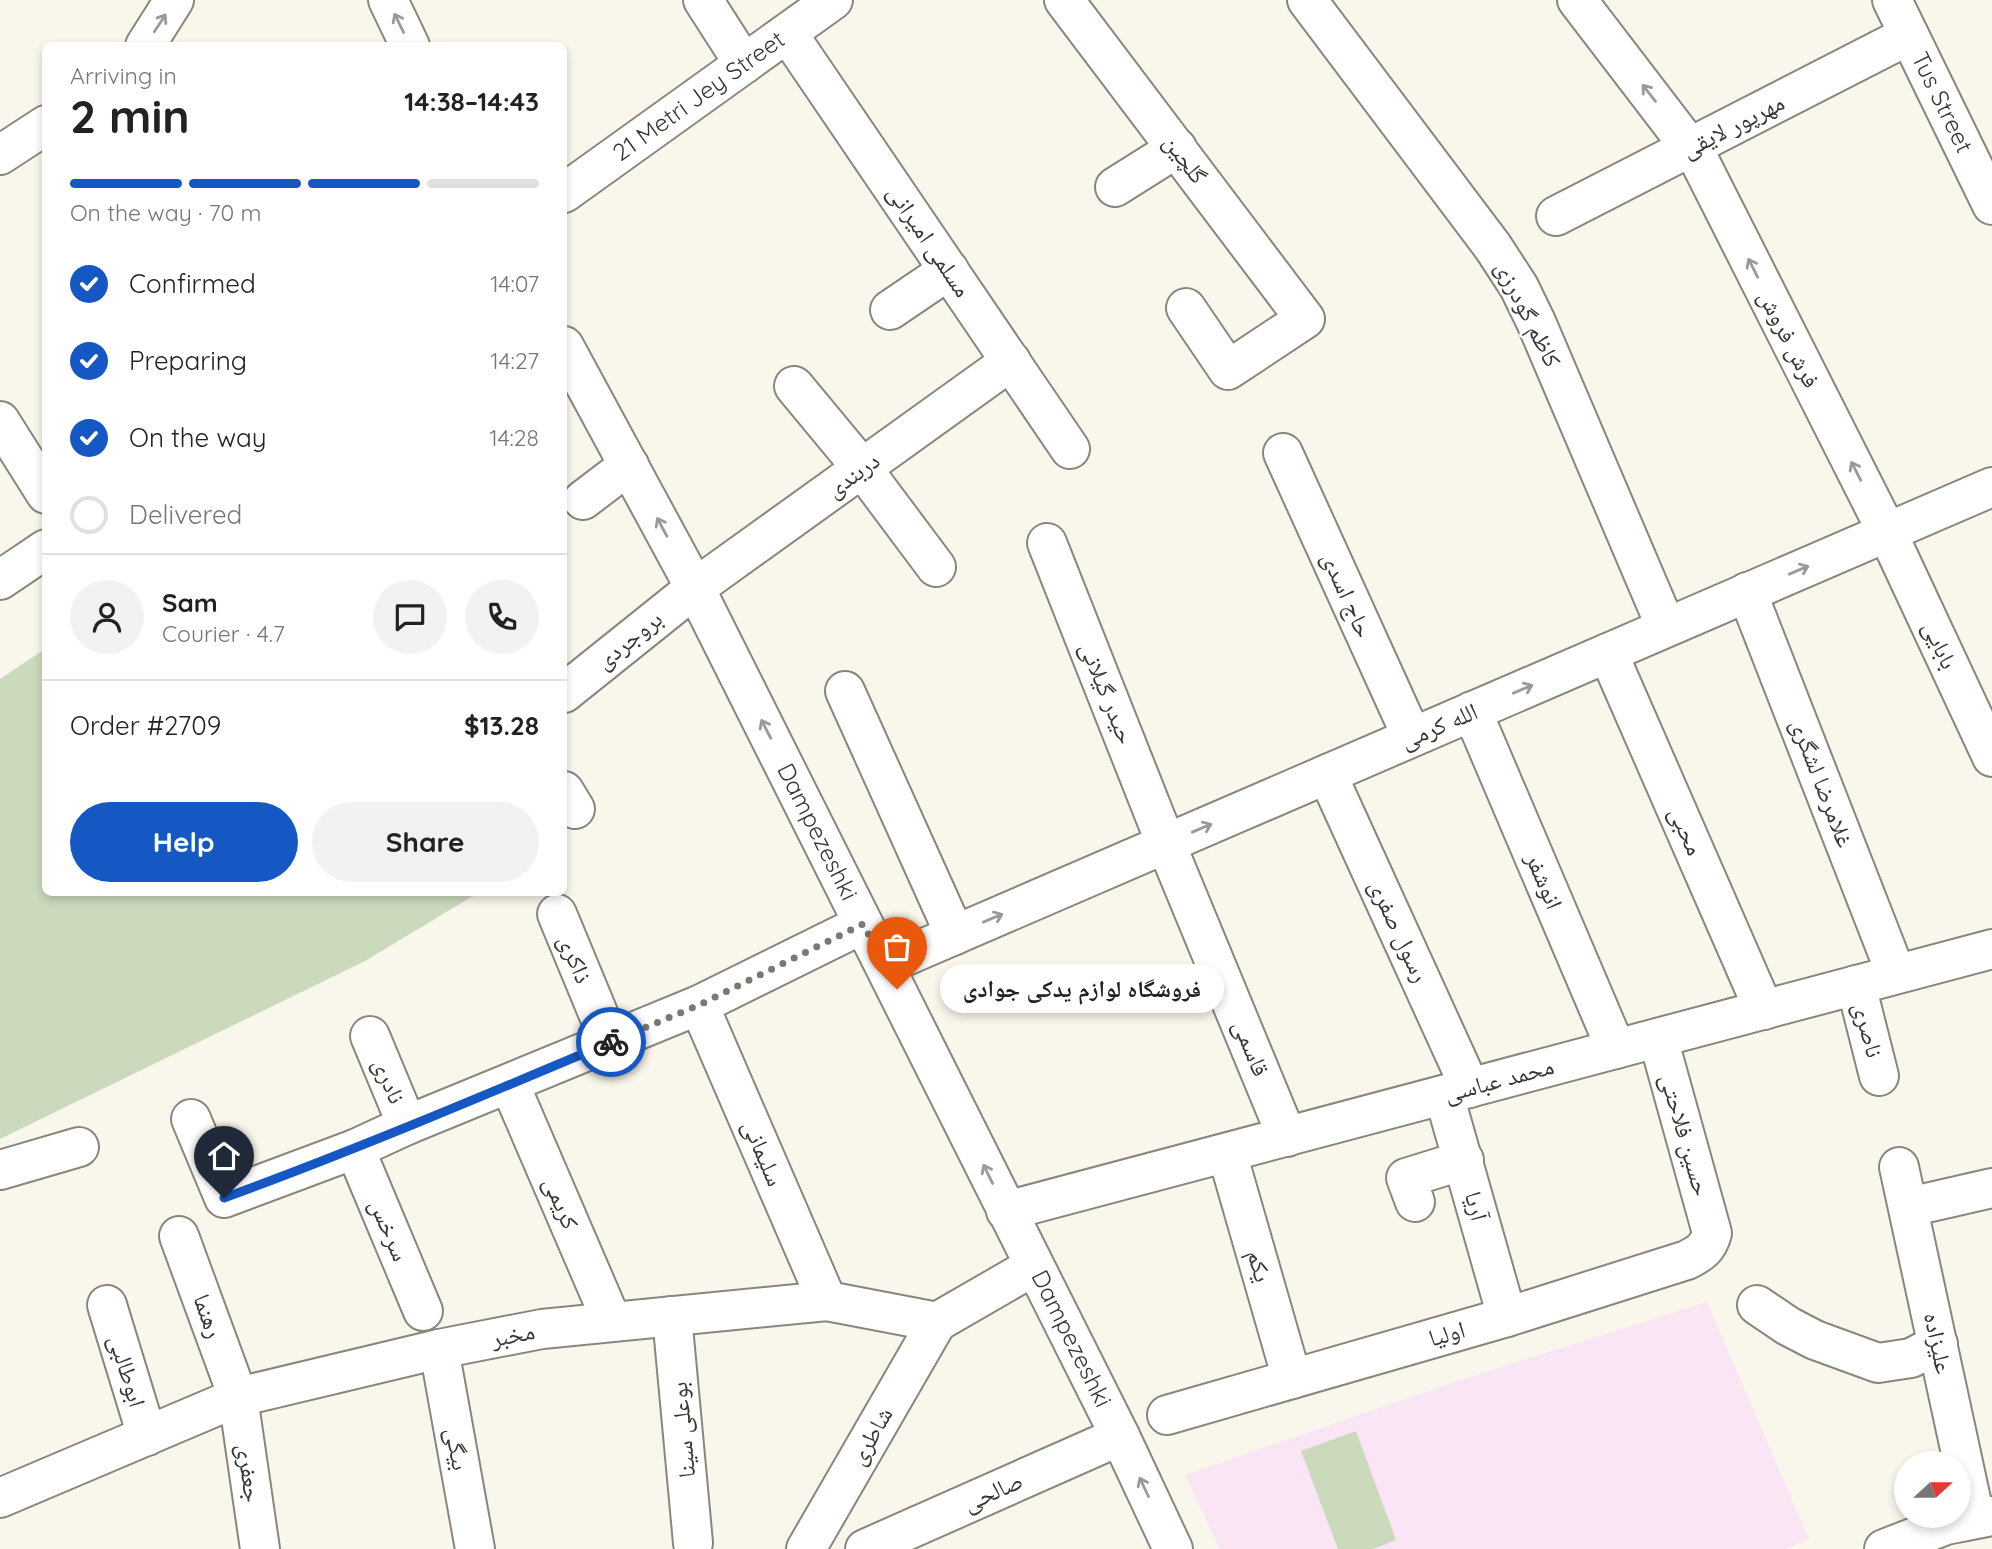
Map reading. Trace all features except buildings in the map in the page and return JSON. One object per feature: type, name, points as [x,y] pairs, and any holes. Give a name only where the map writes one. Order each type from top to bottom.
[{"type":"street","points":[[148,42],[174,0]]},
{"type":"street","points":[[388,0],[408,42]]},
{"type":"street","points":[[703,0],[744,64]]},
{"type":"street","name":"21 Metri Jey Street","points":[[567,191],[833,0]]},
{"type":"street","name":"گلچین","points":[[1064,0],[1305,319],[1228,370],[1186,308]]},
{"type":"street","name":"کاظم گودرزی","points":[[1307,0],[1493,247],[1519,287],[1666,628]]},
{"type":"street","name":"فرش فروش","points":[[1577,0],[1698,158],[1887,532]]},
{"type":"street","name":"Tus Street","points":[[1892,0],[1909,36],[1980,154],[1992,205]]},
{"type":"street","name":"مسلمی امیرانی","points":[[788,34],[1070,449]]},
{"type":"street","name":"مهرپور لایقی","points":[[1556,216],[1909,36]]},
{"type":"street","points":[[0,153],[42,127]]},
{"type":"street","points":[[1115,187],[1177,148]]},
{"type":"street","points":[[890,310],[949,270]]},
{"type":"street","name":"Dampezeshki","points":[[567,351],[695,588],[1120,1436],[1173,1549]]},
{"type":"street","name":"دربندی","points":[[695,588],[1011,361]]},
{"type":"street","points":[[794,386],[862,468],[936,567]]},
{"type":"street","points":[[0,421],[42,488]]},
{"type":"street","name":"حاج اسدی","points":[[1283,453],[1412,737]]},
{"type":"street","points":[[583,500],[629,465]]},
{"type":"street","name":"الله کرمی","points":[[885,965],[1992,487]]},
{"type":"street","name":"بابایی","points":[[1887,532],[1992,757]]},
{"type":"street","name":"حیدر گیلانی","points":[[1047,543],[1166,844]]},
{"type":"street","points":[[0,580],[26,555]]},
{"type":"street","name":"بروجردی","points":[[567,691],[695,588]]},
{"type":"street","name":"غلامرضا لشگری","points":[[1747,592],[1896,974]]},
{"type":"street","name":"محبی","points":[[1608,653],[1763,1010]]},
{"type":"street","points":[[845,691],[955,935]]},
{"type":"street","name":"انوشفر","points":[[1472,711],[1616,1049]]},
{"type":"street","name":"رسول صفری","points":[[1327,774],[1457,1091]]},
{"type":"street","name":"قاسمی","points":[[1166,844],[1287,1137]]},
{"type":"street","name":"ذاکری","points":[[557,914],[610,1042]]},
{"type":"street","points":[[191,1119],[224,1198],[355,1149],[699,1005],[863,924]]},
{"type":"street","name":"محمد عباسی","points":[[1006,1211],[1992,949]]},
{"type":"street","name":"ناصری","points":[[1856,985],[1879,1076]]},
{"type":"street","name":"سلیمانی","points":[[699,1005],[827,1301]]},
{"type":"street","name":"نادری","points":[[370,1036],[407,1125]]},
{"type":"street","name":"حسین فلاحتی","points":[[1658,1038],[1712,1233]]},
{"type":"street","name":"کریمی","points":[[510,1085],[612,1322]]},
{"type":"street","name":"آریا","points":[[1457,1091],[1464,1160],[1507,1317]]},
{"type":"street","points":[[0,1170],[79,1147]]},
{"type":"street","name":"سرخس","points":[[355,1149],[423,1311]]},
{"type":"street","name":"یکم","points":[[1227,1153],[1292,1379]]},
{"type":"street","points":[[1415,1202],[1406,1178],[1464,1160]]},
{"type":"street","name":"علیزاده","points":[[1899,1167],[1938,1344],[1955,1451]]},
{"type":"street","points":[[1909,1207],[1992,1188]]},
{"type":"street","name":"اولیا","points":[[1167,1416],[1507,1317],[1687,1260],[1700,1254],[1709,1244],[1712,1233]]},
{"type":"street","name":"رهنما","points":[[179,1236],[238,1397]]},
{"type":"street","points":[[937,1322],[1034,1266]]},
{"type":"street","name":"مخبر","points":[[0,1499],[238,1397],[439,1349],[542,1328],[827,1301],[937,1322]]},
{"type":"street","name":"ابوطالبی","points":[[107,1305],[147,1436]]},
{"type":"street","points":[[1757,1305],[1815,1340],[1878,1363],[1911,1358],[1938,1344]]},
{"type":"street","name":"بوعلی سینا","points":[[672,1316],[693,1543]]},
{"type":"street","name":"شاطری","points":[[806,1549],[937,1322]]},
{"type":"street","name":"بیگی","points":[[439,1349],[475,1549]]},
{"type":"street","name":"جعفری","points":[[238,1397],[260,1549]]},
{"type":"street","name":"صالحی","points":[[865,1549],[1120,1436]]},
{"type":"street","points":[[1884,1549],[1963,1528]]},
{"type":"shaded area","points":[[1707,1302],[1809,1539],[1785,1549],[1220,1549],[1185,1475],[1457,1381]]},
{"type":"green space","points":[[42,651],[42,896],[473,896],[365,961],[0,1139],[0,679]]},
{"type":"green space","points":[[1356,1431],[1396,1540],[1373,1549],[1338,1549],[1301,1451]]},
{"type":"way so far","points":[[611,1042],[699,1005],[863,924],[897,989]]},
{"type":"place","name":"فروشگاه لوازم یدکی جوادی","points":[[897,989]]},
{"type":"route","points":[[224,1198],[355,1149],[611,1042]]}]
